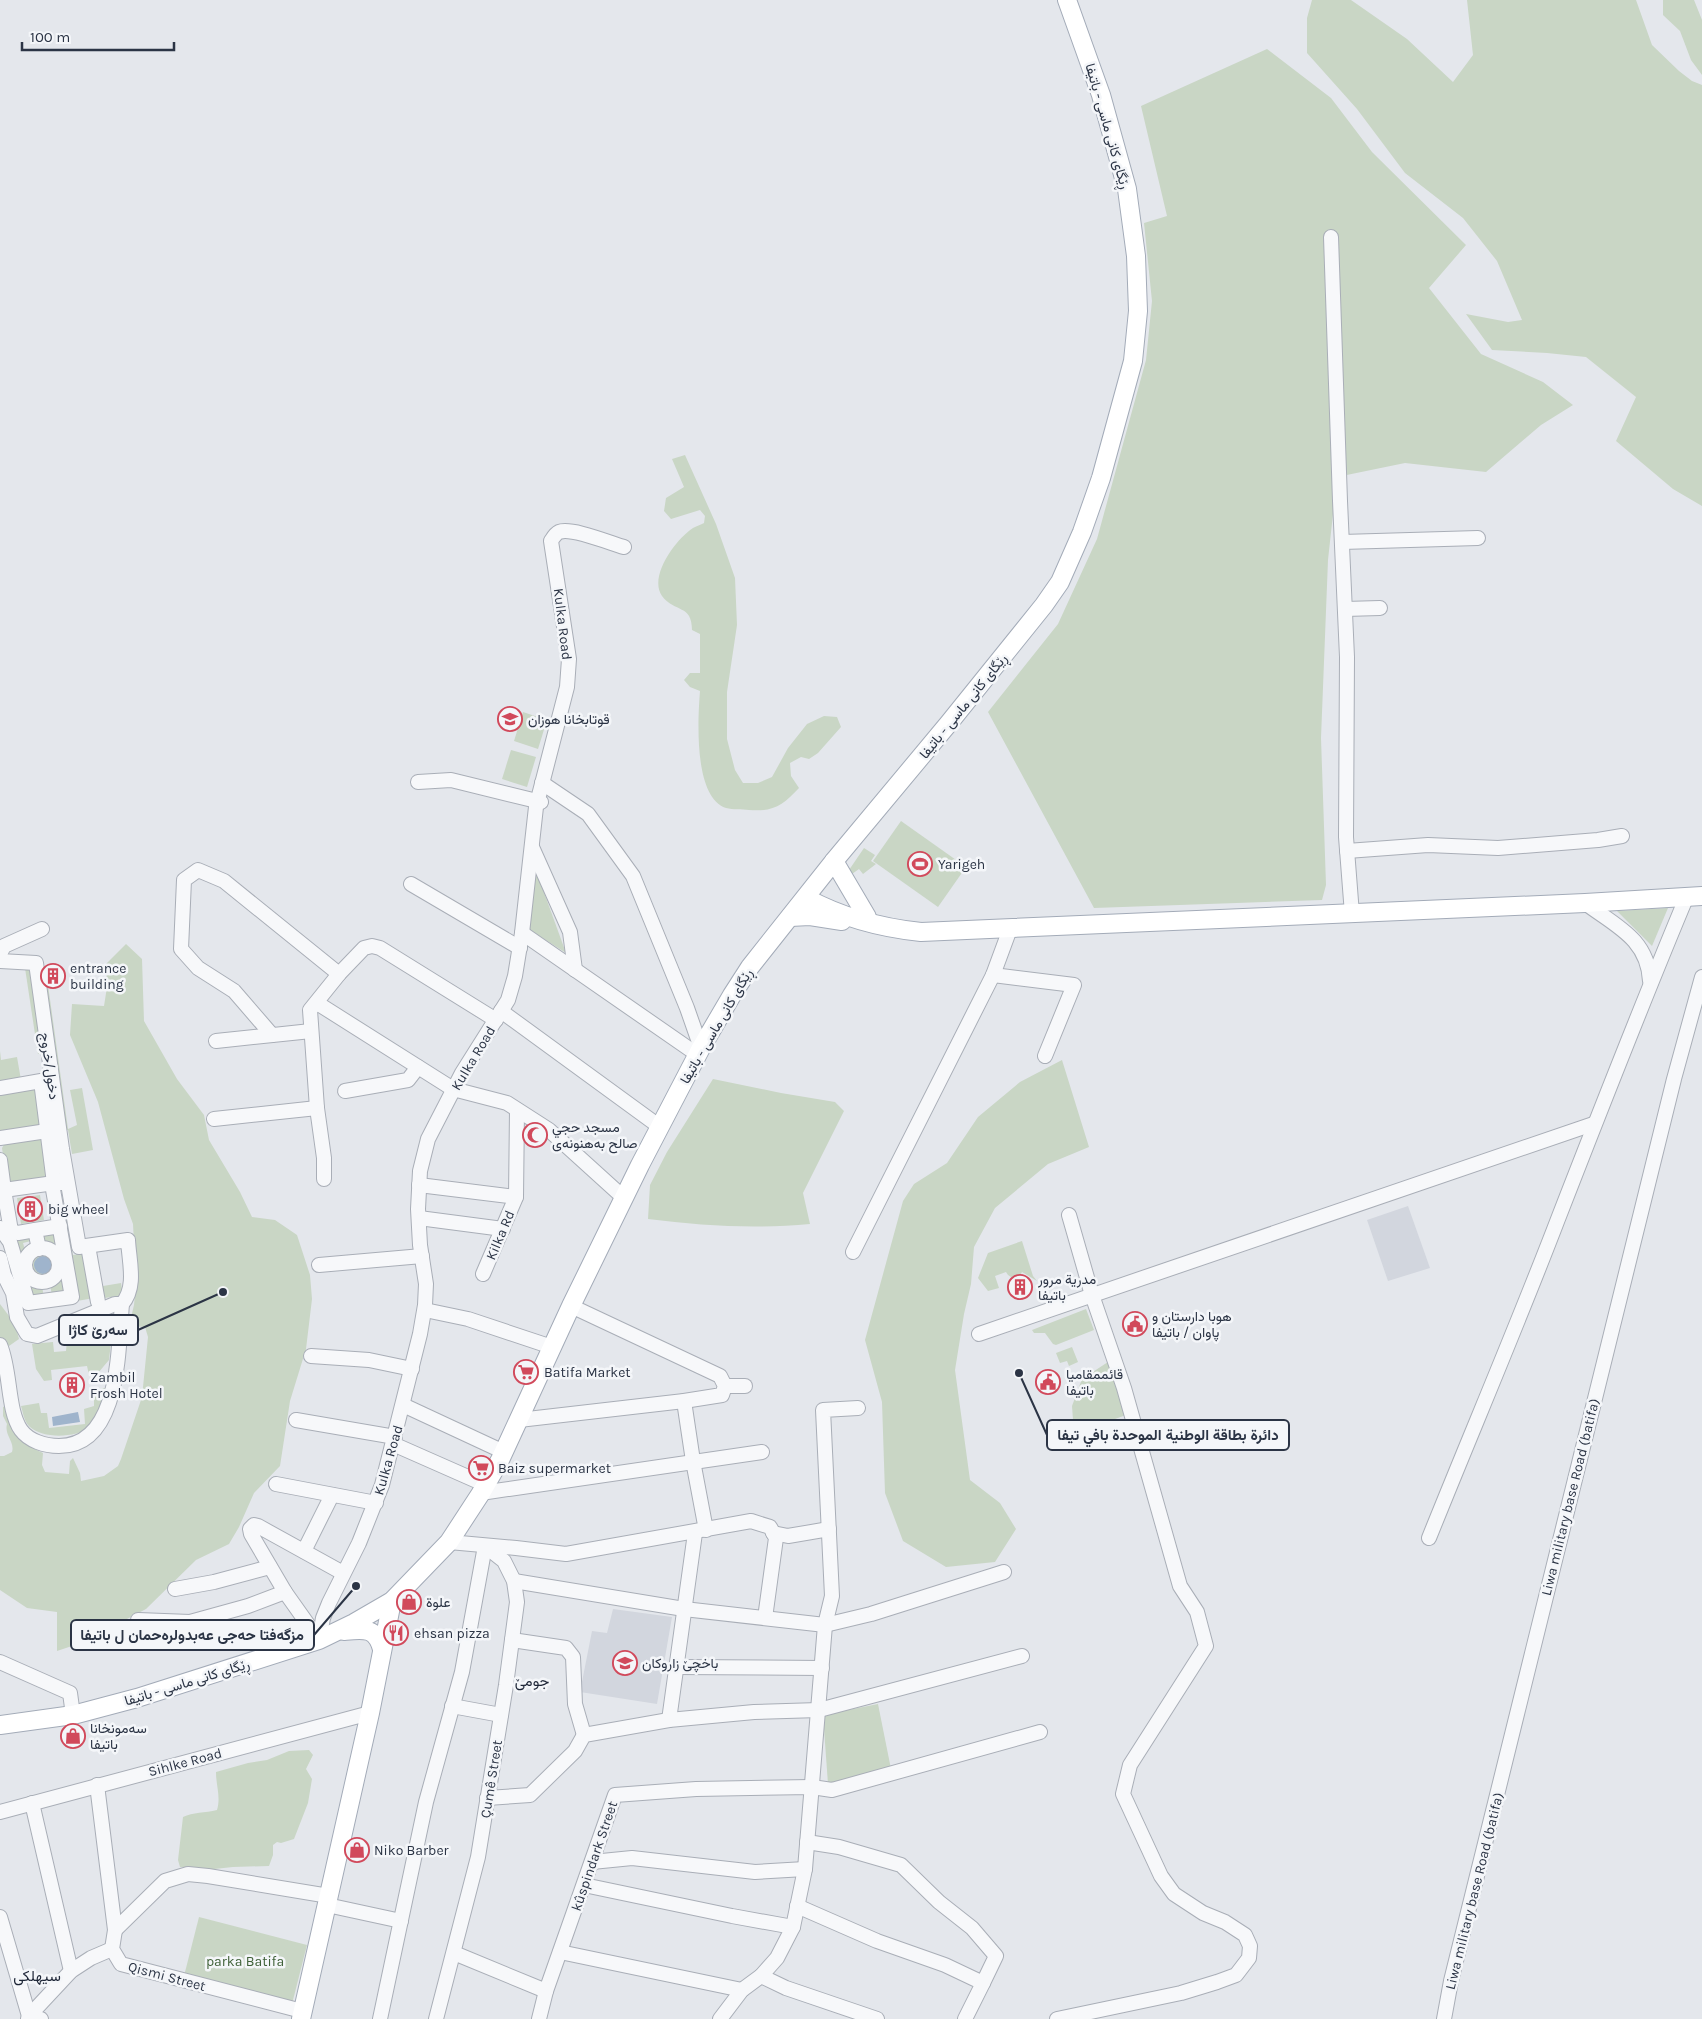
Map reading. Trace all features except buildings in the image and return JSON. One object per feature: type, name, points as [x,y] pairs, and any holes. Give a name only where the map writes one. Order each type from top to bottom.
[{"type":"main road","name":"ڕێگای کانی ماسی - باتيفا","points":[[0,1725],[73,1715],[146,1695],[326,1636],[354,1623],[392,1601],[449,1542],[484,1489],[504,1452],[571,1306],[624,1198],[700,1052],[750,966],[834,861],[950,723],[1044,605],[1060,582],[1076,548],[1101,478],[1133,362],[1138,311],[1136,256],[1127,189],[1101,95],[1067,0]]},
{"type":"main road","points":[[834,861],[868,920]]},
{"type":"main road","points":[[809,893],[868,920],[894,929],[921,932],[1352,914],[1694,896]]},
{"type":"main road","points":[[790,917],[810,916],[864,924],[868,920]]},
{"type":"main road","points":[[301,2015],[370,1713],[392,1601]]},
{"type":"main road","points":[[326,1636],[369,1630],[376,1634],[382,1649]]},
{"type":"street","points":[[1331,237],[1348,657],[1347,851],[1352,914]]},
{"type":"street","name":"Kulka Road","points":[[326,1636],[323,1618],[376,1503],[394,1441],[425,1310],[426,1284],[419,1218],[419,1185],[420,1171],[428,1139],[453,1089],[508,1000],[515,976],[542,783],[567,687],[569,659],[551,541],[554,535],[560,532],[573,532],[624,547]]},
{"type":"street","points":[[1342,542],[1478,538]]},
{"type":"street","points":[[1345,609],[1380,608]]},
{"type":"street","points":[[418,782],[451,780],[539,802]]},
{"type":"street","points":[[542,783],[588,814],[634,876],[687,1008],[700,1052]]},
{"type":"street","points":[[1347,851],[1428,845],[1498,848],[1598,840],[1622,836]]},
{"type":"street","points":[[532,846],[570,932],[575,970]]},
{"type":"street","points":[[272,1035],[234,991],[198,968],[181,949],[184,880],[198,870],[224,881],[339,974]]},
{"type":"street","points":[[411,884],[520,948]]},
{"type":"street","points":[[1429,1538],[1558,1220],[1593,1124],[1650,983],[1694,896]]},
{"type":"street","points":[[1585,903],[1636,942],[1647,961],[1650,983]]},
{"type":"street","points":[[0,954],[4,946],[42,929]]},
{"type":"street","points":[[853,1252],[993,975],[1010,929]]},
{"type":"street","points":[[522,933],[700,1052]]},
{"type":"street","points":[[324,1179],[324,1158],[317,1108],[310,1010],[339,974],[364,948],[372,946],[380,948],[498,1015],[660,1127]]},
{"type":"street","name":"دخول/خروج","points":[[0,961],[36,963],[58,1183]]},
{"type":"street","points":[[993,975],[1074,985],[1045,1056]]},
{"type":"street","name":"Liwa military base Road (batifa)","points":[[1444,2019],[1451,1981],[1569,1502],[1674,1079],[1702,977]]},
{"type":"street","points":[[317,1003],[453,1089],[507,1104],[517,1110],[548,1130],[624,1198]]},
{"type":"street","points":[[216,1041],[311,1031]]},
{"type":"street","points":[[345,1092],[408,1080],[418,1067]]},
{"type":"street","points":[[0,1088],[41,1082],[47,1131],[58,1183],[79,1247],[128,1240],[131,1282],[128,1298],[122,1304],[115,1378],[108,1407],[96,1430],[88,1437],[76,1443],[60,1446],[46,1445],[33,1440],[22,1430],[14,1415],[8,1370],[2,1349]]},
{"type":"street","points":[[214,1119],[317,1108]]},
{"type":"street","points":[[419,1185],[516,1197],[517,1110]]},
{"type":"street","points":[[979,1334],[1593,1124]]},
{"type":"street","points":[[0,1138],[47,1131]]},
{"type":"street","points":[[0,1160],[4,1229],[22,1269],[28,1303],[72,1297],[63,1263],[58,1183]]},
{"type":"street","points":[[2,1190],[58,1183]]},
{"type":"street","name":"Kilka Rd","points":[[483,1274],[516,1197]]},
{"type":"street","points":[[1057,2019],[1180,1993],[1236,1975],[1249,1958],[1250,1946],[1246,1935],[1225,1922],[1203,1913],[1174,1894],[1161,1876],[1123,1794],[1130,1765],[1206,1646],[1197,1612],[1180,1586],[1124,1388],[1092,1295],[1069,1215]]},
{"type":"street","points":[[419,1218],[503,1229]]},
{"type":"street","points":[[4,1229],[18,1233],[60,1226]]},
{"type":"street","points":[[35,1230],[39,1249]]},
{"type":"street","points":[[88,1246],[98,1302]]},
{"type":"street","points":[[22,1269],[29,1255],[44,1248],[54,1253],[63,1263]]},
{"type":"street","points":[[318,1265],[422,1256]]},
{"type":"street","points":[[0,1258],[4,1275],[13,1293],[17,1317],[27,1334],[37,1336],[116,1304],[122,1304]]},
{"type":"street","points":[[22,1269],[33,1279],[45,1282],[54,1278],[63,1263]]},
{"type":"street","points":[[45,1282],[48,1300]]},
{"type":"street","points":[[519,1420],[722,1395],[725,1386],[720,1376],[571,1306]]},
{"type":"street","points":[[425,1310],[468,1320],[552,1347]]},
{"type":"street","points":[[311,1356],[369,1360],[412,1369]]},
{"type":"street","points":[[725,1386],[745,1386]]},
{"type":"street","points":[[669,1720],[684,1609],[700,1531],[693,1461],[684,1401]]},
{"type":"street","points":[[403,1405],[504,1452]]},
{"type":"street","points":[[720,2019],[742,1990],[762,1976],[777,1958],[793,1927],[798,1906],[805,1869],[825,1625],[832,1596],[823,1410],[858,1408]]},
{"type":"street","points":[[296,1420],[394,1441],[484,1489],[762,1452]]},
{"type":"street","points":[[276,1484],[376,1503]]},
{"type":"street","points":[[304,1551],[332,1494]]},
{"type":"street","points":[[449,1542],[566,1554],[751,1522],[770,1526],[776,1538],[765,1618]]},
{"type":"street","points":[[326,1636],[285,1592],[251,1534],[250,1529],[254,1525],[258,1526],[343,1573]]},
{"type":"street","points":[[773,1533],[788,1536],[829,1529]]},
{"type":"street","points":[[380,2019],[426,1802],[462,1672],[485,1546]]},
{"type":"street","name":"Çumê Street","points":[[436,2019],[478,1857],[517,1602],[514,1581],[504,1561],[485,1546]]},
{"type":"street","points":[[176,1589],[214,1582],[270,1567]]},
{"type":"street","points":[[514,1581],[684,1609],[825,1625],[872,1614],[1004,1572]]},
{"type":"street","points":[[138,1620],[190,1622],[248,1606],[285,1592]]},
{"type":"street","points":[[487,1798],[530,1795],[575,1751],[584,1735],[575,1704],[574,1664],[570,1653],[566,1648],[512,1640]]},
{"type":"street","points":[[584,1735],[669,1720],[754,1712],[819,1710],[1022,1656]]},
{"type":"street","points":[[0,1662],[70,1693],[73,1715]]},
{"type":"street","points":[[676,1667],[822,1668]]},
{"type":"street","points":[[452,1706],[501,1715]]},
{"type":"street","name":"Sihlke Road","points":[[0,1812],[370,1713]]},
{"type":"street","points":[[812,1787],[832,1790],[1040,1732]]},
{"type":"street","name":"Qismi Street","points":[[98,1785],[115,1930],[112,1949],[121,1964],[301,2015]]},
{"type":"street","name":"kûspindark Street","points":[[539,2019],[546,1991],[615,1795],[696,1790],[812,1787]]},
{"type":"street","points":[[32,1804],[72,1971]]},
{"type":"street","points":[[807,1842],[839,1847],[901,1865],[939,1902],[972,1928],[996,1956],[965,2019]]},
{"type":"street","points":[[592,1862],[632,1858],[755,1872],[805,1869]]},
{"type":"street","points":[[115,1930],[165,1881],[188,1874],[208,1876],[328,1900],[401,1921]]},
{"type":"street","points":[[584,1885],[793,1927]]},
{"type":"street","points":[[798,1906],[877,1941],[945,1965],[983,1983]]},
{"type":"street","points":[[0,1916],[32,2018]]},
{"type":"street","points":[[32,2018],[72,1971],[91,1958],[112,1949]]},
{"type":"street","points":[[560,1952],[742,1990]]},
{"type":"street","points":[[454,1953],[546,1991]]},
{"type":"street","points":[[762,1976],[801,1994],[877,2019]]},
{"type":"shaded area","points":[[1408,1206],[1430,1268],[1388,1281],[1367,1220]]},
{"type":"shaded area","name":"باخچێ زاروکان","points":[[613,1609],[672,1617],[657,1704],[580,1692],[592,1631],[607,1633]]},
{"type":"green space","points":[[1312,0],[1351,0],[1407,39],[1453,82],[1473,55],[1467,0],[1636,0],[1652,45],[1679,71],[1692,81],[1702,85],[1702,506],[1673,489],[1616,441],[1636,397],[1586,357],[1492,350],[1466,314],[1508,322],[1522,320],[1497,261],[1463,218],[1405,173],[1357,109],[1307,53],[1307,18]]},
{"type":"green space","points":[[1663,0],[1694,0],[1702,20],[1702,75],[1691,60],[1680,31],[1663,15]]},
{"type":"green space","points":[[1267,49],[1331,98],[1372,152],[1466,245],[1429,288],[1481,354],[1543,382],[1573,405],[1541,425],[1486,472],[1405,463],[1337,477],[1328,560],[1321,738],[1326,885],[1322,900],[1094,908],[988,712],[1058,624],[1097,539],[1146,360],[1152,301],[1144,223],[1167,216],[1141,106]]},
{"type":"green space","points":[[685,455],[716,524],[735,578],[737,625],[727,692],[727,739],[735,770],[743,783],[758,783],[772,777],[788,748],[807,724],[824,716],[837,717],[841,727],[818,753],[809,759],[801,757],[790,763],[791,776],[799,788],[783,803],[765,810],[726,808],[715,801],[708,789],[700,756],[700,691],[690,687],[684,680],[690,673],[700,673],[700,634],[692,630],[689,616],[686,612],[667,601],[662,596],[659,588],[661,568],[672,549],[686,533],[704,523],[705,516],[700,510],[671,519],[664,511],[666,498],[684,487],[672,459]]},
{"type":"green space","points":[[523,712],[547,720],[538,749],[514,741]]},
{"type":"green space","points":[[511,750],[536,757],[527,787],[502,779]]},
{"type":"green space","name":"Yarigeh","points":[[901,821],[966,867],[938,907],[873,861]]},
{"type":"green space","points":[[864,848],[875,855],[871,861],[876,864],[863,874],[859,869],[852,874],[849,870]]},
{"type":"green space","points":[[533,862],[566,953],[527,928]]},
{"type":"green space","points":[[1668,908],[1652,946],[1617,911]]},
{"type":"green space","points":[[126,944],[142,959],[144,1021],[177,1079],[204,1115],[209,1140],[240,1192],[252,1217],[275,1220],[297,1235],[310,1275],[312,1299],[306,1349],[290,1401],[280,1466],[254,1493],[229,1544],[196,1560],[146,1609],[81,1643],[57,1651],[57,1612],[27,1608],[0,1590],[0,1456],[12,1452],[13,1448],[3,1416],[3,1407],[5,1406],[10,1424],[16,1436],[43,1453],[42,1465],[45,1472],[69,1474],[70,1461],[73,1458],[80,1473],[81,1481],[104,1476],[118,1466],[142,1397],[148,1337],[145,1327],[129,1326],[136,1284],[133,1224],[124,1199],[98,1102],[70,1035],[72,1004],[104,1006],[107,987],[106,964]]},
{"type":"green space","points":[[25,968],[29,968],[42,1053],[38,1054]]},
{"type":"green space","points":[[48,985],[68,1129],[77,1125],[70,1090],[82,1088],[93,1150],[72,1154],[68,1130],[65,1130],[46,986]]},
{"type":"green space","points":[[0,1051],[1,1060],[17,1057],[21,1080],[0,1083]]},
{"type":"green space","points":[[1062,1060],[1089,1147],[1048,1164],[995,1208],[974,1247],[971,1284],[955,1370],[970,1480],[1000,1503],[1016,1529],[995,1562],[946,1567],[903,1541],[885,1493],[882,1402],[865,1340],[903,1201],[914,1184],[947,1163],[978,1117],[1020,1082]]},
{"type":"green space","points":[[713,1079],[835,1102],[844,1111],[803,1193],[810,1224],[729,1226],[648,1219],[650,1185],[667,1152]]},
{"type":"green space","points":[[34,1086],[37,1090],[42,1125],[0,1131],[0,1092]]},
{"type":"green space","points":[[41,1136],[49,1176],[45,1179],[11,1184],[7,1181],[2,1148],[5,1143]]},
{"type":"green space","points":[[60,1189],[73,1255],[86,1253],[94,1298],[77,1301],[56,1190]]},
{"type":"green space","points":[[40,1195],[44,1220],[21,1224],[17,1198]]},
{"type":"green space","points":[[57,1230],[59,1254],[44,1245],[40,1233]]},
{"type":"green space","points":[[32,1234],[31,1241],[23,1243],[25,1250],[29,1249],[23,1265],[15,1237]]},
{"type":"green space","points":[[1022,1241],[1033,1276],[1037,1281],[1022,1272],[1017,1281],[1006,1272],[995,1276],[999,1288],[988,1291],[978,1278],[988,1253]]},
{"type":"green space","points":[[43,1252],[52,1256],[56,1265],[52,1274],[43,1278],[34,1274],[30,1265],[34,1256]]},
{"type":"green space","points":[[63,1268],[68,1291],[52,1296],[50,1284],[57,1279]]},
{"type":"green space","points":[[27,1277],[31,1282],[42,1286],[44,1298],[30,1299]]},
{"type":"green space","points":[[121,1283],[123,1295],[99,1299],[97,1287]]},
{"type":"green space","points":[[0,1304],[15,1324],[19,1339],[9,1346],[0,1338]]},
{"type":"green space","points":[[1086,1309],[1094,1330],[1056,1345],[1053,1344],[1045,1333],[1034,1333],[1032,1330]]},
{"type":"green space","points":[[112,1333],[109,1360],[98,1373],[89,1375],[87,1366],[51,1370],[52,1380],[44,1381],[36,1369],[32,1344],[53,1342],[54,1352],[66,1351],[67,1341]]},
{"type":"green space","points":[[1072,1347],[1078,1362],[1069,1366],[1067,1361],[1060,1363],[1056,1353]]},
{"type":"green space","points":[[1108,1362],[1126,1415],[1074,1434],[1072,1406],[1082,1379]]},
{"type":"green space","points":[[105,1388],[96,1420],[84,1431],[60,1436],[43,1434],[30,1427],[25,1420],[21,1406],[39,1403],[41,1413],[47,1413],[49,1428],[85,1424],[84,1409],[94,1406],[94,1390]]},
{"type":"green space","points":[[878,1704],[891,1769],[828,1784],[823,1715]]},
{"type":"green space","points":[[309,1750],[313,1755],[306,1769],[312,1779],[308,1803],[294,1839],[281,1843],[277,1842],[273,1845],[273,1855],[269,1866],[205,1870],[194,1867],[180,1867],[178,1860],[183,1817],[217,1810],[216,1772],[267,1760],[289,1751]]},
{"type":"green space","name":"parka Batifa","points":[[199,1917],[307,1945],[292,2004],[184,1976]]},
{"type":"water","points":[[43,1256],[49,1259],[52,1265],[49,1271],[43,1274],[37,1271],[34,1265],[37,1259]]},
{"type":"water","points":[[78,1412],[80,1422],[53,1426],[52,1417]]},
{"type":"place","name":"قوتابخانا هوزان","points":[[510,719]]},
{"type":"place","name":"Yarigeh","points":[[920,864]]},
{"type":"place","name":"entrance building","points":[[53,976]]},
{"type":"place","name":"مسجد حجي صالح بەھنونەی","points":[[535,1135]]},
{"type":"place","name":"big wheel","points":[[30,1209]]},
{"type":"place","name":"مدرية مرور باتيفا","points":[[1020,1287]]},
{"type":"place","name":"سەرێ کاژا","points":[[223,1292]]},
{"type":"place","name":"هوبا دارستان و پاوان / باتيفا","points":[[1135,1324]]},
{"type":"place","name":"Batifa Market","points":[[526,1372]]},
{"type":"place","name":"دائرة بطاقة الوطنية الموحدة بافي تيفا","points":[[1019,1373]]},
{"type":"place","name":"قائممقاميا باتيفا","points":[[1048,1382]]},
{"type":"place","name":"Zambil Frosh Hotel","points":[[72,1385]]},
{"type":"place","name":"Baiz supermarket","points":[[481,1468]]},
{"type":"place","name":"مزگەفتا حەجی عەبدولرەحمان ل باتیفا","points":[[356,1586]]},
{"type":"place","name":"علوة","points":[[409,1602]]},
{"type":"place","name":"ehsan pizza","points":[[396,1633]]},
{"type":"place","name":"باخچێ زاروکان","points":[[625,1663]]},
{"type":"place","name":"سه‌مونخانا باتيفا","points":[[73,1736]]},
{"type":"place","name":"Niko Barber","points":[[357,1850]]},
{"type":"district","name":"جومێ","points":[[532,1681]]},
{"type":"district","name":"سيهلكى","points":[[37,1976]]}]
